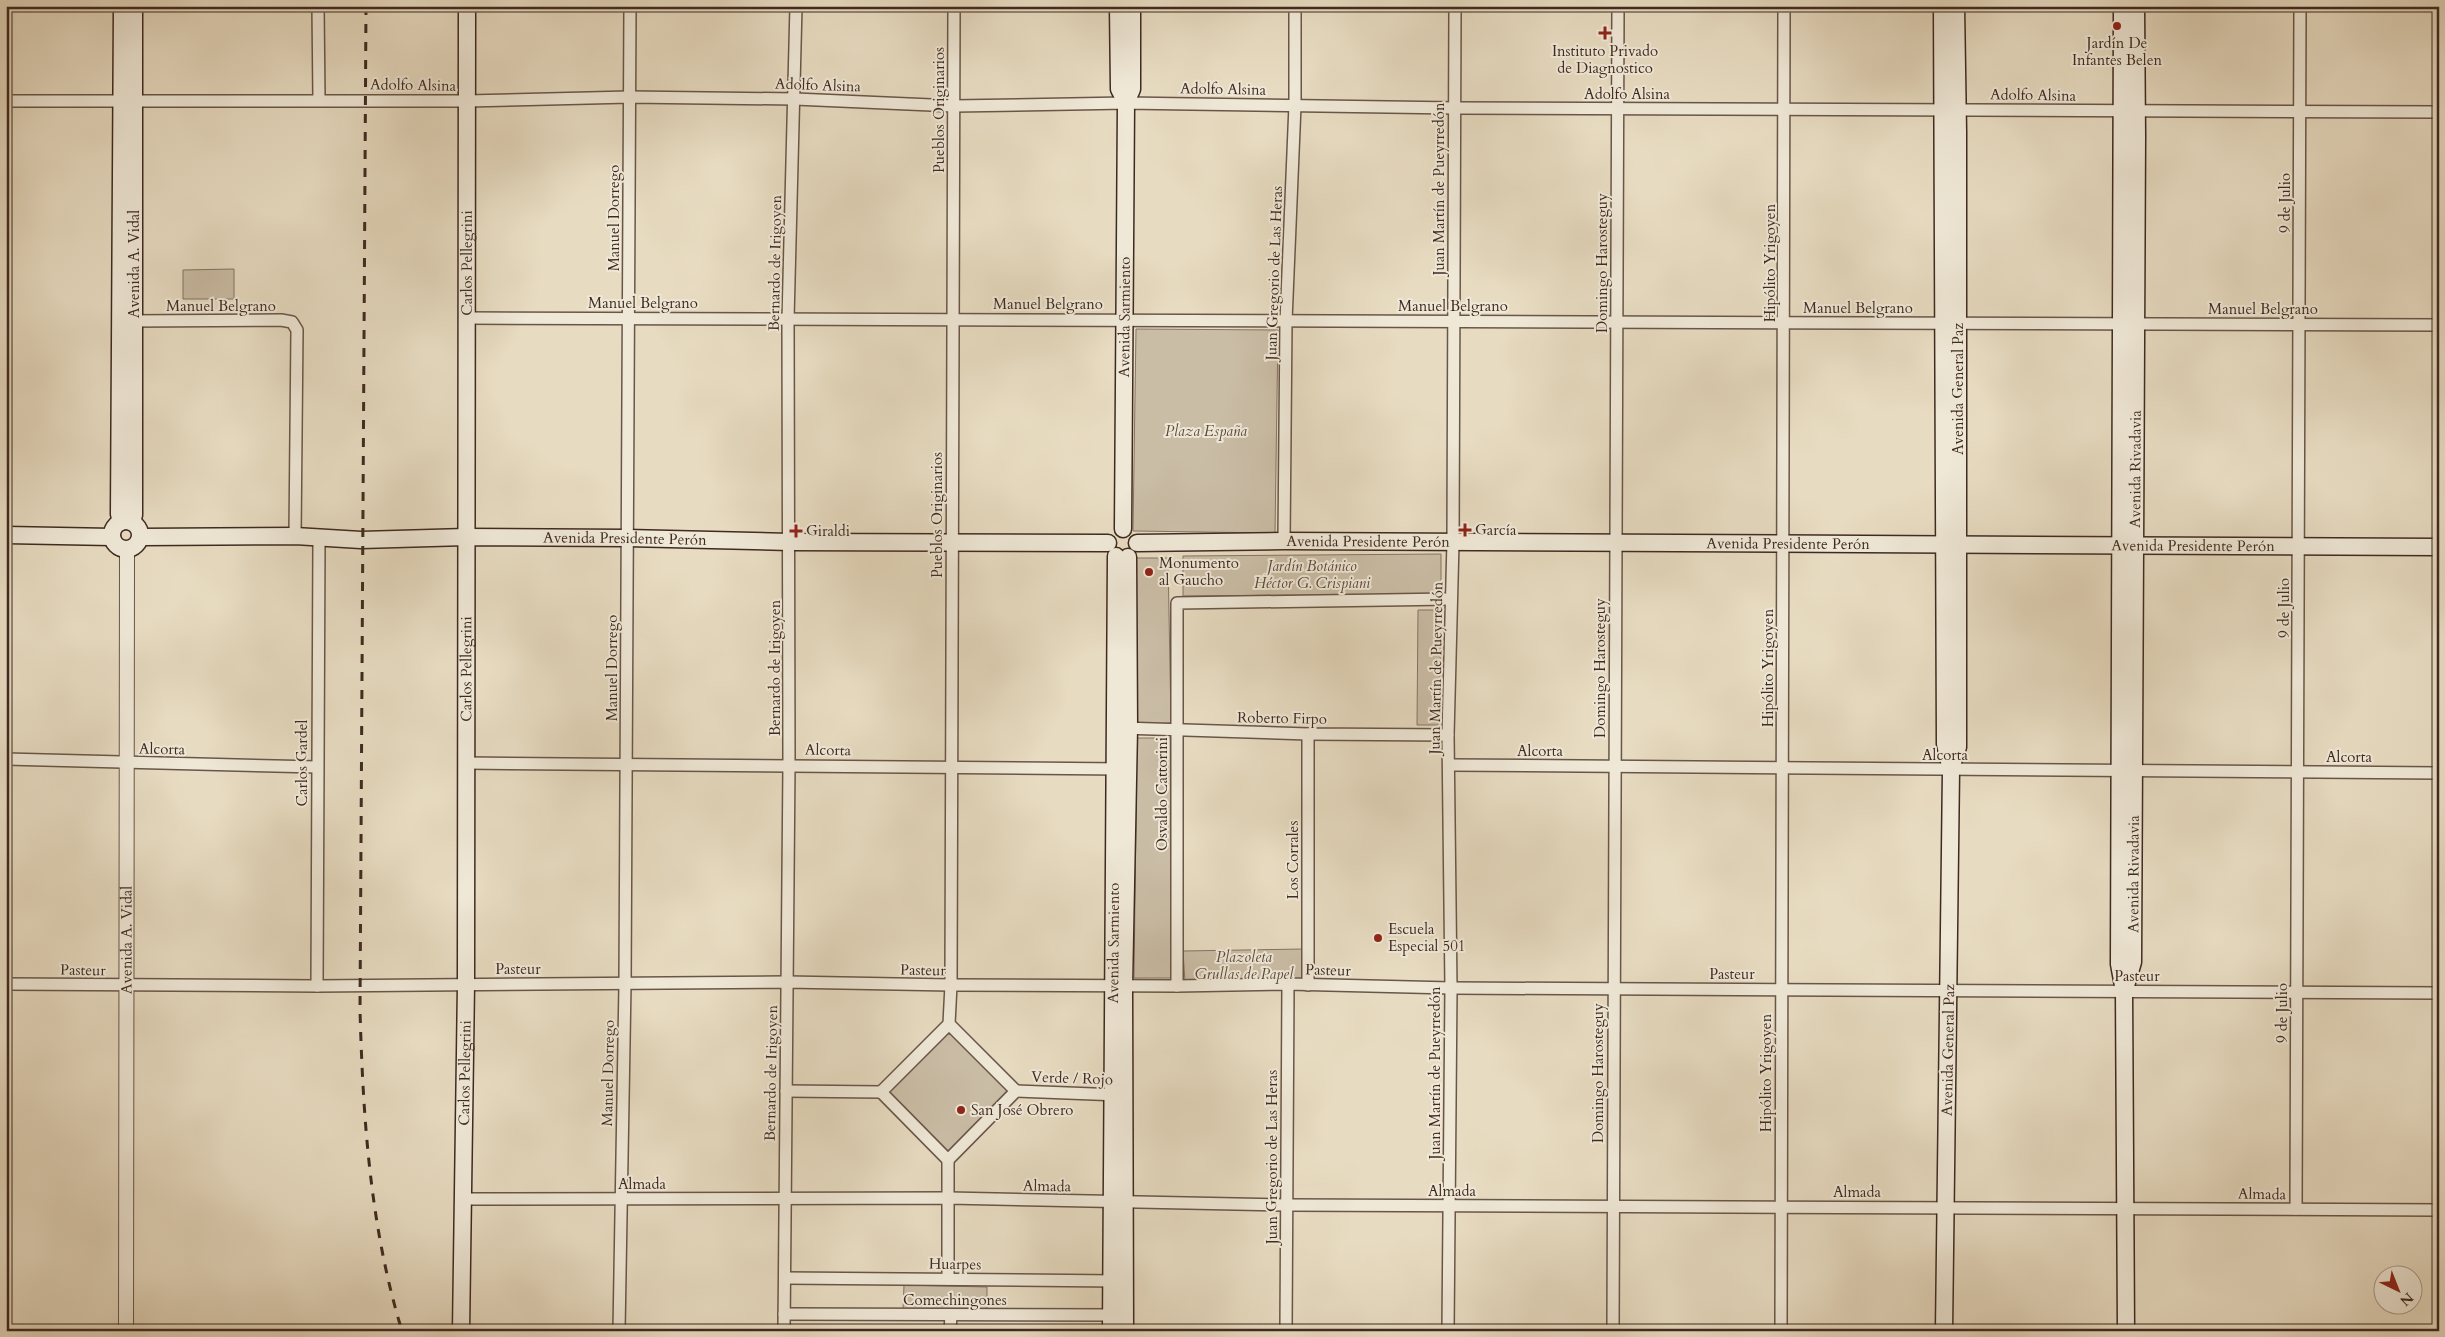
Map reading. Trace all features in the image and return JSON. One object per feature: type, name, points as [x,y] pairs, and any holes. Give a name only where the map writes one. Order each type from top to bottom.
[{"type":"main road","name":"Avenida A. Vidal","points":[[122,6],[127,102],[127,321],[134,515],[126,522]]},
{"type":"main road","name":"Avenida A. Vidal","points":[[127,102],[134,6]]},
{"type":"main road","name":"Carlos Pellegrini","points":[[462,1331],[466,984],[467,6]]},
{"type":"main road","name":"Avenida Sarmiento","points":[[1118,6],[1119,89],[1126,103]]},
{"type":"main road","name":"Avenida Sarmiento","points":[[1123,529],[1126,103],[1132,89],[1132,6]]},
{"type":"main road","name":"Avenida General Paz","points":[[1942,6],[1951,109]]},
{"type":"main road","name":"Avenida General Paz","points":[[1944,1331],[1950,770],[1958,747],[1951,544],[1950,323],[1951,109],[1956,6]]},
{"type":"main road","name":"Avenida Rivadavia","points":[[2122,6],[2129,111]]},
{"type":"main road","name":"Avenida Rivadavia","points":[[2126,1331],[2124,991],[2119,964],[2127,770],[2129,111],[2136,6]]},
{"type":"main road","points":[[126,522],[139,530],[140,537],[136,546],[127,550],[117,547],[112,537],[114,528],[126,522]]},
{"type":"main road","points":[[1123,529],[1132,532],[1137,543],[1136,551],[1117,552],[1114,532],[1123,529]]},
{"type":"main road","points":[[6,535],[112,537]]},
{"type":"main road","name":"Avenida Presidente Perón","points":[[140,537],[295,536],[319,539],[466,537],[790,542],[952,542],[1117,552]]},
{"type":"main road","name":"Avenida Presidente Perón","points":[[1137,543],[1284,541],[2439,547]]},
{"type":"main road","name":"Avenida Sarmiento","points":[[1117,552],[1122,728],[1118,986],[1118,1323]]},
{"type":"street","points":[[318,6],[319,100]]},
{"type":"street","name":"Manuel Dorrego","points":[[619,1331],[625,984],[630,6]]},
{"type":"street","name":"Bernardo de Irigoyen","points":[[784,1331],[790,542],[788,319],[796,6]]},
{"type":"street","name":"Pueblos Originarios","points":[[949,1024],[951,985],[954,6]]},
{"type":"street","name":"Juan Gregorio de Las Heras","points":[[1284,541],[1286,321],[1295,106],[1296,6]]},
{"type":"street","name":"Juan Martín de Pueyrredón","points":[[1448,1331],[1450,766],[1448,735],[1452,542],[1455,6]]},
{"type":"street","name":"Domingo Harosteguy","points":[[1613,1331],[1618,6]]},
{"type":"street","name":"Hipólito Yrigoyen","points":[[1781,1331],[1784,6]]},
{"type":"street","name":"9 de Julio","points":[[2296,1209],[2300,6]]},
{"type":"street","name":"Adolfo Alsina","points":[[6,101],[467,101],[629,97],[795,99],[954,106],[1126,103],[1454,108],[2439,112]]},
{"type":"street","name":"Manuel Belgrano","points":[[468,318],[2439,325]]},
{"type":"street","name":"Manuel Belgrano","points":[[127,321],[281,320],[292,322],[298,330],[295,536]]},
{"type":"street","name":"Carlos Gardel","points":[[317,986],[319,539]]},
{"type":"street","name":"Avenida A. Vidal","points":[[126,1331],[127,550]]},
{"type":"street","name":"Osvaldo Cattorini","points":[[1177,986],[1177,603],[1451,599]]},
{"type":"street","name":"Roberto Firpo","points":[[1122,728],[1308,734],[1448,735]]},
{"type":"street","name":"Los Corrales","points":[[1308,734],[1308,985]]},
{"type":"street","name":"Alcorta","points":[[6,760],[317,767]]},
{"type":"street","name":"Alcorta","points":[[466,763],[789,764],[1122,769]]},
{"type":"street","name":"Alcorta","points":[[1450,766],[2439,773]]},
{"type":"street","name":"Pasteur","points":[[6,984],[317,986],[787,982],[951,985],[1177,986],[1288,984],[1450,988],[2439,992]]},
{"type":"street","name":"Juan Gregorio de Las Heras","points":[[1286,1331],[1288,984]]},
{"type":"street","points":[[881,1092],[949,1024],[1016,1091],[948,1160]]},
{"type":"street","points":[[786,1091],[881,1092],[948,1160],[948,1279]]},
{"type":"street","name":"Verde / Rojo","points":[[1016,1091],[1119,1095]]},
{"type":"street","name":"Almada","points":[[464,1199],[949,1198],[1288,1205],[2126,1207],[2439,1210]]},
{"type":"street","name":"Huarpes","points":[[784,1278],[1118,1281]]},
{"type":"street","name":"Comechingones","points":[[784,1314],[951,1315],[1118,1323]]},
{"type":"street","points":[[950,1331],[951,1315]]},
{"type":"green space","points":[[234,269],[234,299],[183,299],[183,270]]},
{"type":"green space","name":"Plaza España","points":[[1136,329],[1278,330],[1275,533],[1133,531]]},
{"type":"green space","name":"Jardín Botánico Héctor G. Crispiani","points":[[1441,554],[1441,594],[1183,596],[1183,556]]},
{"type":"green space","points":[[1131,558],[1168,558],[1171,723],[1134,724]]},
{"type":"green space","points":[[1418,610],[1441,610],[1439,725],[1417,725]]},
{"type":"green space","points":[[1137,738],[1172,738],[1171,978],[1134,978]]},
{"type":"green space","name":"Plazoleta Grullas de Papel","points":[[1304,949],[1303,980],[1185,982],[1183,951]]},
{"type":"green space","points":[[951,1034],[1006,1088],[1007,1094],[949,1151],[946,1151],[890,1094],[890,1091],[944,1035]]},
{"type":"green space","points":[[904,1285],[987,1287],[987,1311],[903,1310]]},
{"type":"railway","points":[[366,6],[360,1010],[366,1132],[375,1212],[391,1292],[402,1331]]},
{"type":"place","name":"Jardín De Infantes Belen","points":[[2117,26]]},
{"type":"place","name":"Instituto Privado de Diagnostico","points":[[1605,33]]},
{"type":"place","name":"García","points":[[1465,530]]},
{"type":"place","name":"Giraldi","points":[[796,531]]},
{"type":"place","name":"Monumento al Gaucho","points":[[1149,572]]},
{"type":"place","name":"Escuela Especial 501","points":[[1378,938]]},
{"type":"place","name":"San José Obrero","points":[[961,1110]]}]
